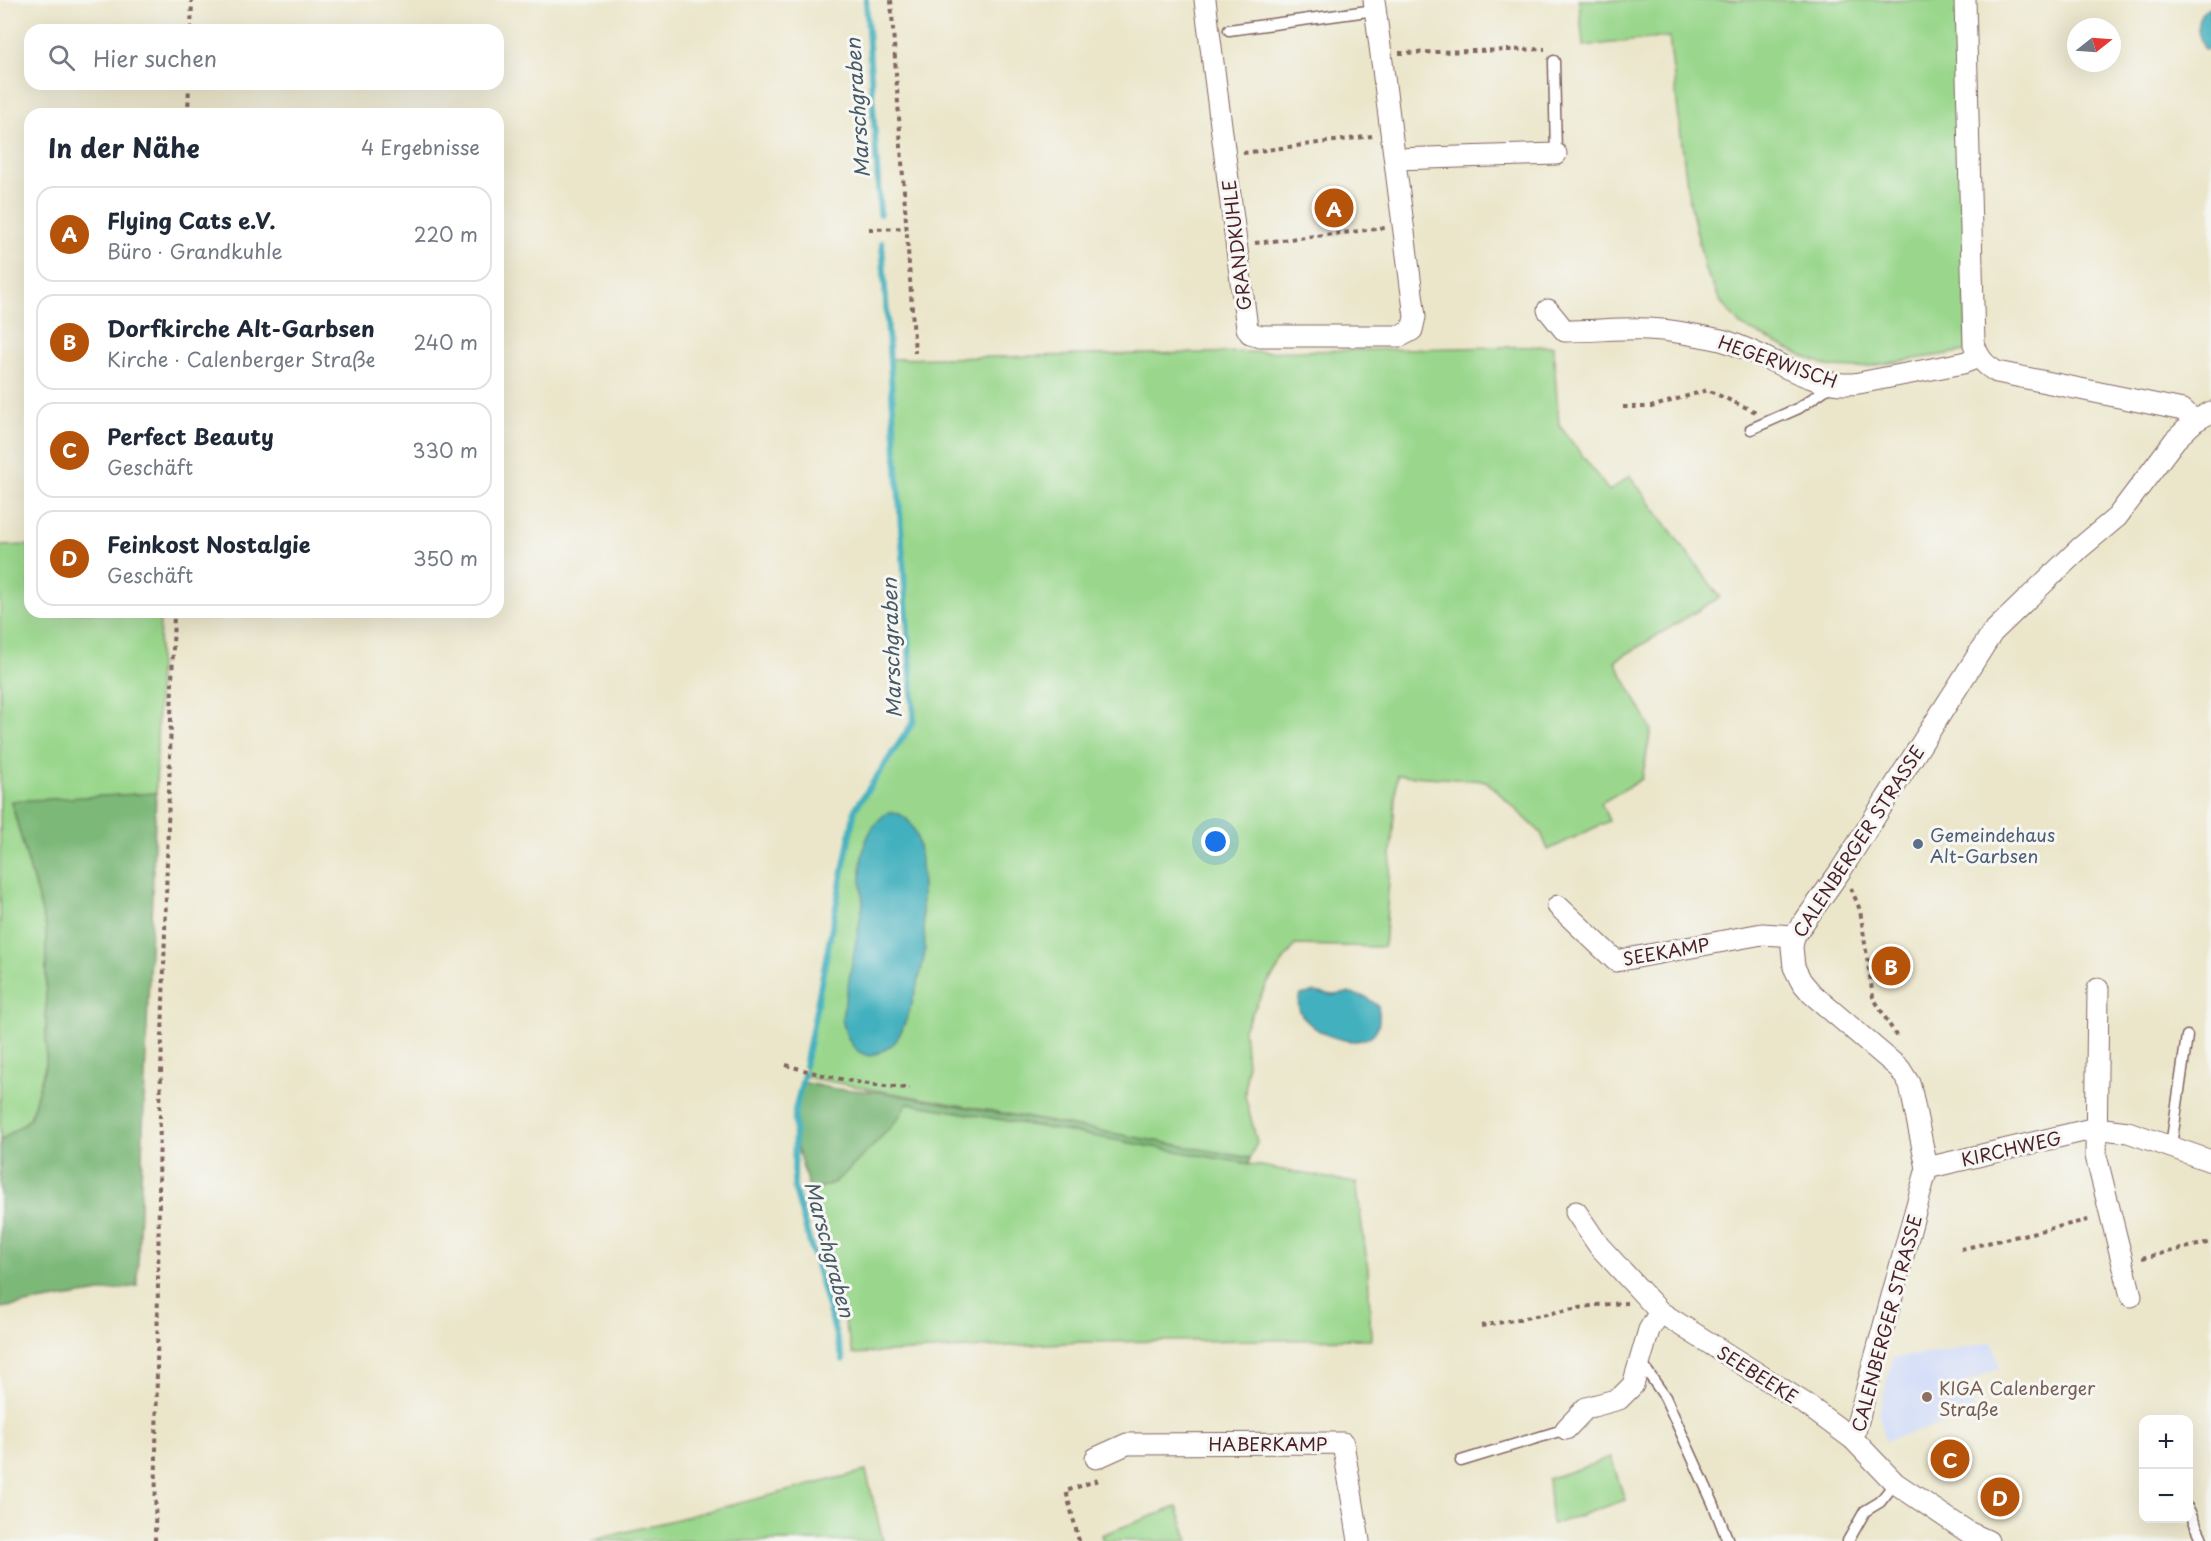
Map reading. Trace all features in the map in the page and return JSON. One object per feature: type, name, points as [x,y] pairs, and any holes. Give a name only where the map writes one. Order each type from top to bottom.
[{"type":"street","name":"GRANDKUHLE","points":[[1204,0],[1245,323],[1251,333],[1261,336],[1393,336],[1407,334],[1414,324],[1374,5]]},
{"type":"street","points":[[1965,0],[1974,344],[1978,357],[1985,365],[1997,372],[2203,416]]},
{"type":"street","points":[[1395,159],[1556,154]]},
{"type":"street","name":"HEGERWISCH","points":[[1548,310],[1565,331],[1648,329],[1705,337],[1724,341],[1805,375],[1833,384],[1846,385],[1963,363],[1978,357]]},
{"type":"street","name":"CALENBERGER STRASSE","points":[[1988,1541],[1968,1532],[1895,1483],[1853,1439],[1927,1168],[1911,1090],[1906,1077],[1900,1069],[1812,994],[1801,981],[1792,958],[1794,936],[1841,870],[1992,633],[2080,548],[2117,517],[2175,440],[2203,416]]},
{"type":"street","name":"SEEKAMP","points":[[1558,906],[1616,961],[1762,934],[1794,936]]},
{"type":"street","points":[[2098,989],[2096,1156],[2131,1296]]},
{"type":"street","name":"KIRCHWEG","points":[[1927,1168],[2096,1128],[2128,1132],[2211,1161]]},
{"type":"street","name":"SEEBEEKE","points":[[1576,1212],[1599,1246],[1654,1306],[1804,1403],[1853,1439]]},
{"type":"street","points":[[1566,1429],[1586,1408],[1619,1399],[1633,1385],[1654,1306]]},
{"type":"street","name":"HABERKAMP","points":[[1096,1458],[1127,1444],[1343,1443],[1359,1541]]},
{"type":"lane","points":[[1229,30],[1374,5]]},
{"type":"lane","points":[[1554,61],[1556,154]]},
{"type":"lane","points":[[1751,429],[1805,405],[1833,384]]},
{"type":"lane","points":[[2171,1146],[2187,1036]]},
{"type":"lane","points":[[1640,1360],[1665,1397],[1728,1541]]},
{"type":"lane","points":[[1461,1461],[1566,1429]]},
{"type":"lane","points":[[1848,1541],[1865,1510],[1880,1502],[1895,1483]]},
{"type":"lane","points":[[2193,1519],[2203,1541]]},
{"type":"path","points":[[191,24],[192,0]]},
{"type":"path","points":[[891,0],[915,353]]},
{"type":"path","points":[[1381,53],[1546,49],[1552,53],[1554,61]]},
{"type":"path","points":[[188,108],[189,90]]},
{"type":"path","points":[[1225,155],[1391,134]]},
{"type":"path","points":[[1236,246],[1403,226]]},
{"type":"path","points":[[869,229],[906,228]]},
{"type":"path","points":[[1623,406],[1651,407],[1707,390],[1773,419]]},
{"type":"path","points":[[155,1541],[160,1109],[174,618]]},
{"type":"path","points":[[1841,870],[1853,890],[1860,910],[1873,997],[1903,1048],[1906,1077]]},
{"type":"path","points":[[786,1065],[825,1077],[910,1088]]},
{"type":"path","points":[[1961,1250],[2110,1215]]},
{"type":"path","points":[[2122,1262],[2211,1242]]},
{"type":"path","points":[[1481,1326],[1585,1307],[1654,1306]]},
{"type":"path","points":[[1079,1541],[1066,1491],[1103,1478],[1096,1458]]},
{"type":"shaded area","name":"KIGA Calenberger Straße","points":[[1992,1342],[2000,1368],[1966,1383],[1976,1414],[1885,1441],[1879,1412],[1893,1358],[1944,1352]]},
{"type":"green space","points":[[1579,0],[1965,0],[1966,351],[1858,368],[1831,367],[1802,356],[1740,325],[1721,302],[1705,270],[1688,193],[1669,37],[1583,46]]},
{"type":"green space","points":[[1553,346],[1559,425],[1609,491],[1630,476],[1720,597],[1615,661],[1651,729],[1642,779],[1601,803],[1609,821],[1548,850],[1541,833],[1486,781],[1397,775],[1384,947],[1295,945],[1267,984],[1244,1029],[1247,1066],[1245,1096],[1257,1142],[1250,1158],[804,1077],[855,809],[914,721],[890,359]]},
{"type":"green space","points":[[24,545],[24,618],[160,618],[156,793],[11,802],[46,927],[46,1063],[30,1119],[0,1141],[0,546]]},
{"type":"green space","points":[[156,793],[137,1286],[0,1308],[0,1141],[30,1119],[46,1063],[46,927],[11,801]]},
{"type":"green space","points":[[802,1082],[835,1089],[882,1092],[1250,1158],[1249,1164],[907,1103],[898,1119],[837,1181],[810,1192],[797,1147],[795,1110]]},
{"type":"green space","points":[[907,1103],[1356,1183],[1368,1269],[1371,1339],[1083,1342],[853,1354],[810,1192],[837,1181],[898,1119]]},
{"type":"green space","points":[[1611,1458],[1625,1500],[1552,1525],[1548,1479]]},
{"type":"green space","points":[[866,1471],[883,1541],[590,1541]]},
{"type":"green space","points":[[1177,1507],[1189,1541],[1103,1541],[1101,1535]]},
{"type":"water","points":[[2211,7],[2211,49],[2204,49],[2199,37],[2198,25],[2201,15]]},
{"type":"water","points":[[888,812],[901,815],[910,823],[920,849],[925,948],[914,997],[899,1036],[889,1048],[870,1056],[858,1051],[850,1042],[842,1018],[863,903],[861,865],[863,853],[871,830]]},
{"type":"water","points":[[1313,992],[1334,995],[1347,993],[1366,997],[1378,1006],[1378,1026],[1369,1037],[1355,1041],[1337,1038],[1320,1031],[1307,1021],[1299,1008],[1301,995]]},
{"type":"waterway","name":"Marschgraben","points":[[866,0],[880,214]]},
{"type":"waterway","name":"Marschgraben","points":[[805,1066],[855,809],[914,721],[882,243]]},
{"type":"waterway","name":"Marschgraben","points":[[804,1074],[795,1110],[794,1187],[843,1360]]},
{"type":"place","name":"Flying Cats e.V.","points":[[1334,208]]},
{"type":"place","name":"Gemeindehaus Alt-Garbsen","points":[[1918,844]]},
{"type":"place","name":"Dorfkirche Alt-Garbsen","points":[[1891,966]]},
{"type":"place","name":"KIGA Calenberger Straße","points":[[1927,1397]]},
{"type":"place","name":"Perfect Beauty","points":[[1950,1459]]},
{"type":"place","name":"Feinkost Nostalgie","points":[[2000,1497]]}]
